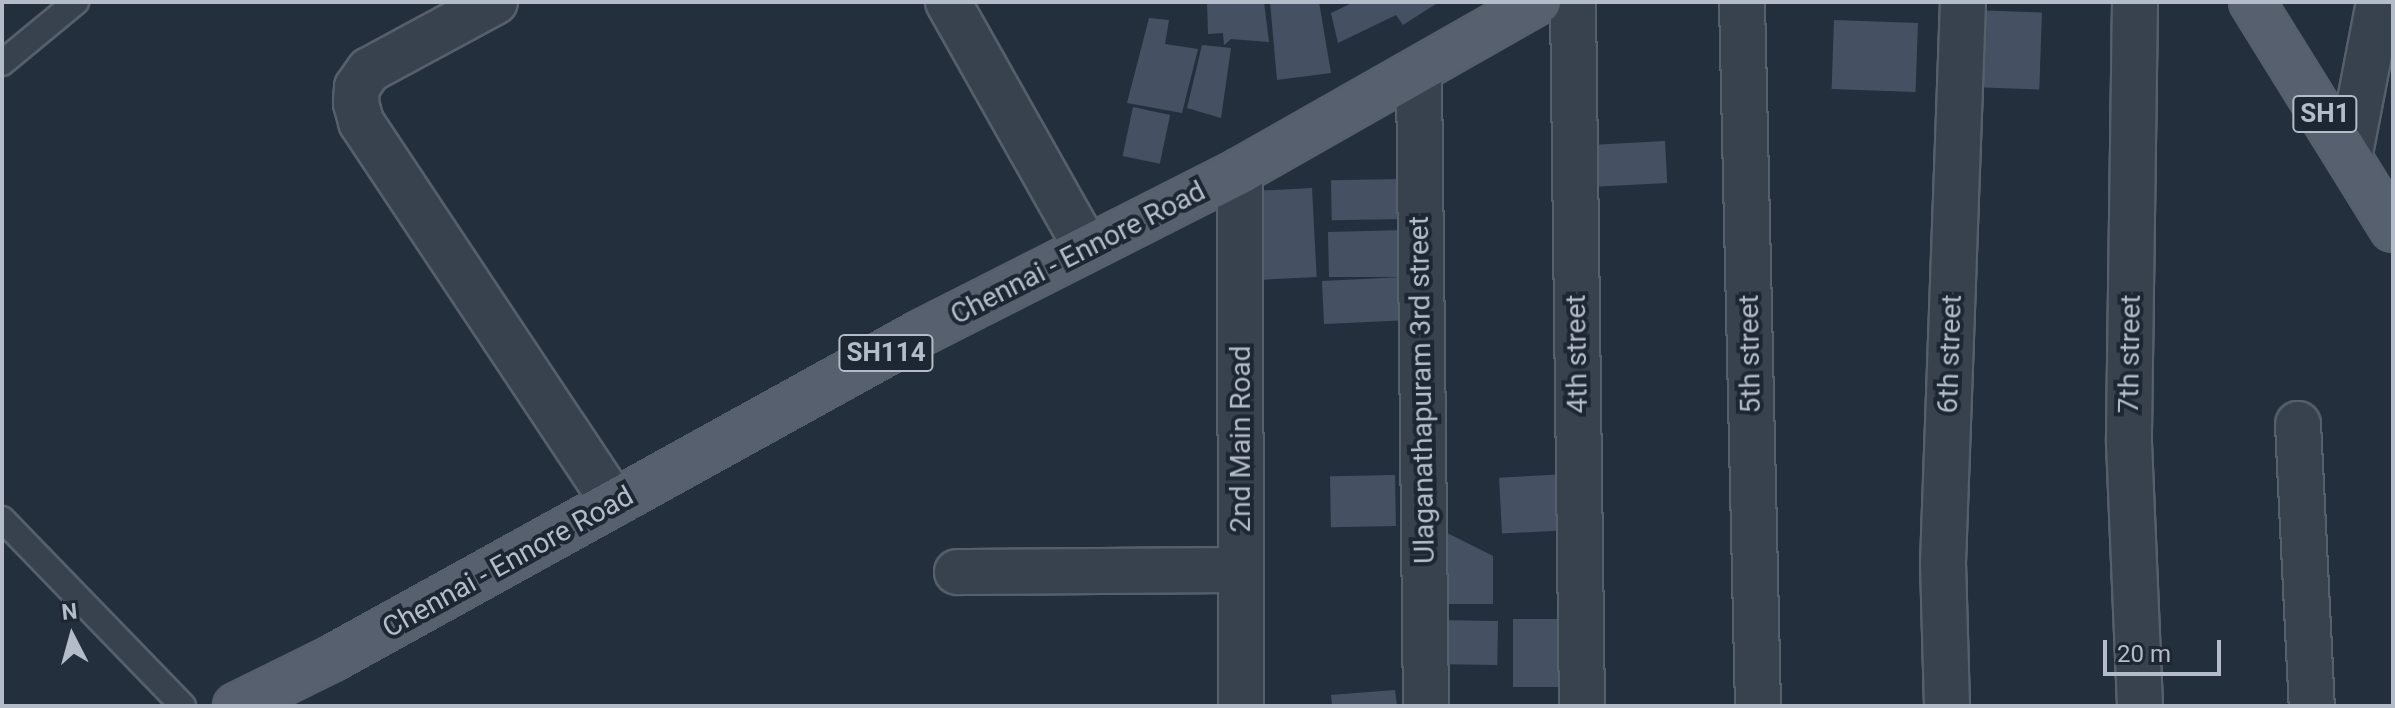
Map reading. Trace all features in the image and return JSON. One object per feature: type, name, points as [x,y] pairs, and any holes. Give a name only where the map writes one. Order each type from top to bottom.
[{"type":"main road","name":"Chennai - Ennore Road","points":[[236,706],[1086,247],[1240,171],[1419,74],[1538,2]]},
{"type":"main road","name":"SH1","points":[[2252,2],[2350,153],[2393,229]]},
{"type":"street","points":[[495,2],[369,70],[357,87],[358,112],[614,503]]},
{"type":"street","points":[[948,2],[1086,247]]},
{"type":"street","name":"4th street","points":[[1573,2],[1582,706]]},
{"type":"street","name":"5th street","points":[[1742,2],[1758,706]]},
{"type":"street","name":"6th street","points":[[1947,706],[1943,563],[1963,2]]},
{"type":"street","name":"7th street","points":[[2135,2],[2129,443],[2140,706]]},
{"type":"street","points":[[2350,153],[2379,2]]},
{"type":"street","name":"Ulaganathapuram 3rd street","points":[[1419,74],[1426,706]]},
{"type":"street","name":"2nd Main Road","points":[[1240,171],[1241,706]]},
{"type":"street","points":[[2298,424],[2312,706]]},
{"type":"street","points":[[957,572],[1241,570]]},
{"type":"lane","points":[[2,63],[76,2]]},
{"type":"lane","points":[[2,519],[183,706]]},
{"type":"building","points":[[1207,2],[1264,2],[1269,42],[1231,39],[1224,45],[1223,33],[1208,34]]},
{"type":"building","points":[[1270,2],[1319,2],[1331,73],[1277,80]]},
{"type":"building","points":[[1354,2],[1439,2],[1403,25],[1396,15],[1338,43],[1331,13]]},
{"type":"building","points":[[1971,10],[2042,12],[2039,89],[1968,87]]},
{"type":"building","points":[[1149,18],[1169,20],[1165,44],[1198,49],[1182,113],[1127,103]]},
{"type":"building","points":[[1834,20],[1918,23],[1916,92],[1832,89]]},
{"type":"building","points":[[1202,45],[1231,48],[1221,118],[1187,108]]},
{"type":"building","points":[[1133,107],[1170,115],[1160,164],[1123,156]]},
{"type":"building","points":[[1665,141],[1667,183],[1588,187],[1586,145]]},
{"type":"building","points":[[1402,179],[1403,219],[1332,220],[1331,180]]},
{"type":"building","points":[[1312,188],[1317,277],[1264,280],[1259,191]]},
{"type":"building","points":[[1407,230],[1410,320],[1324,324],[1322,281],[1403,277],[1329,277],[1328,232]]},
{"type":"building","points":[[1569,474],[1572,530],[1502,534],[1499,478]]},
{"type":"building","points":[[1395,475],[1396,526],[1331,527],[1330,476]]},
{"type":"building","points":[[1431,525],[1493,556],[1493,604],[1433,604]]},
{"type":"building","points":[[1513,619],[1575,619],[1575,687],[1513,687]]},
{"type":"building","points":[[1435,620],[1498,621],[1497,665],[1434,664]]},
{"type":"building","points":[[1395,690],[1397,706],[1332,706],[1331,695]]}]
